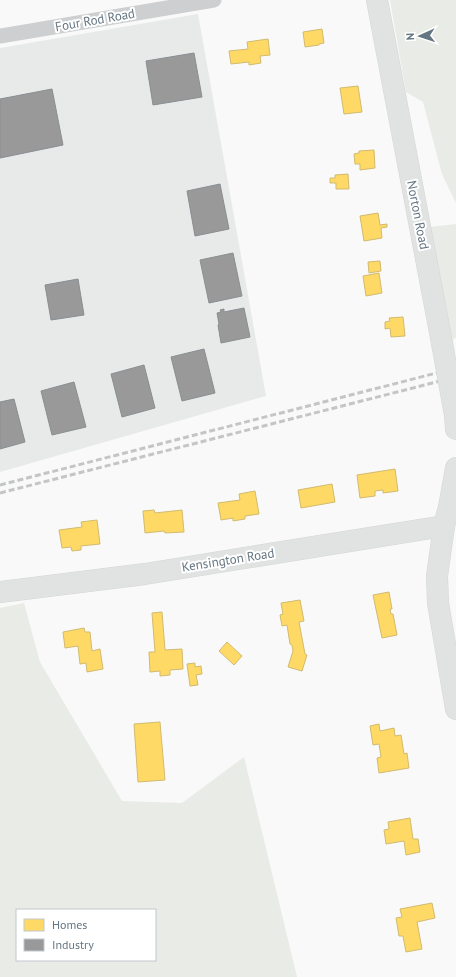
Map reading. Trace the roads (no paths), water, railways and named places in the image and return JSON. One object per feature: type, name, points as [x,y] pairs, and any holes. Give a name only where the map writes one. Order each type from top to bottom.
[{"type":"main road","name":"Norton Road","points":[[377,0],[442,343],[455,422]]},
{"type":"main road","points":[[456,468],[449,507],[450,525],[437,576],[438,603],[456,709]]},
{"type":"main road","name":"Kensington Road","points":[[0,592],[145,574],[450,525]]},
{"type":"street","name":"Four Rod Road","points":[[0,36],[214,0]]},
{"type":"railway","points":[[0,485],[456,368]]},
{"type":"railway","points":[[0,493],[456,377]]}]
